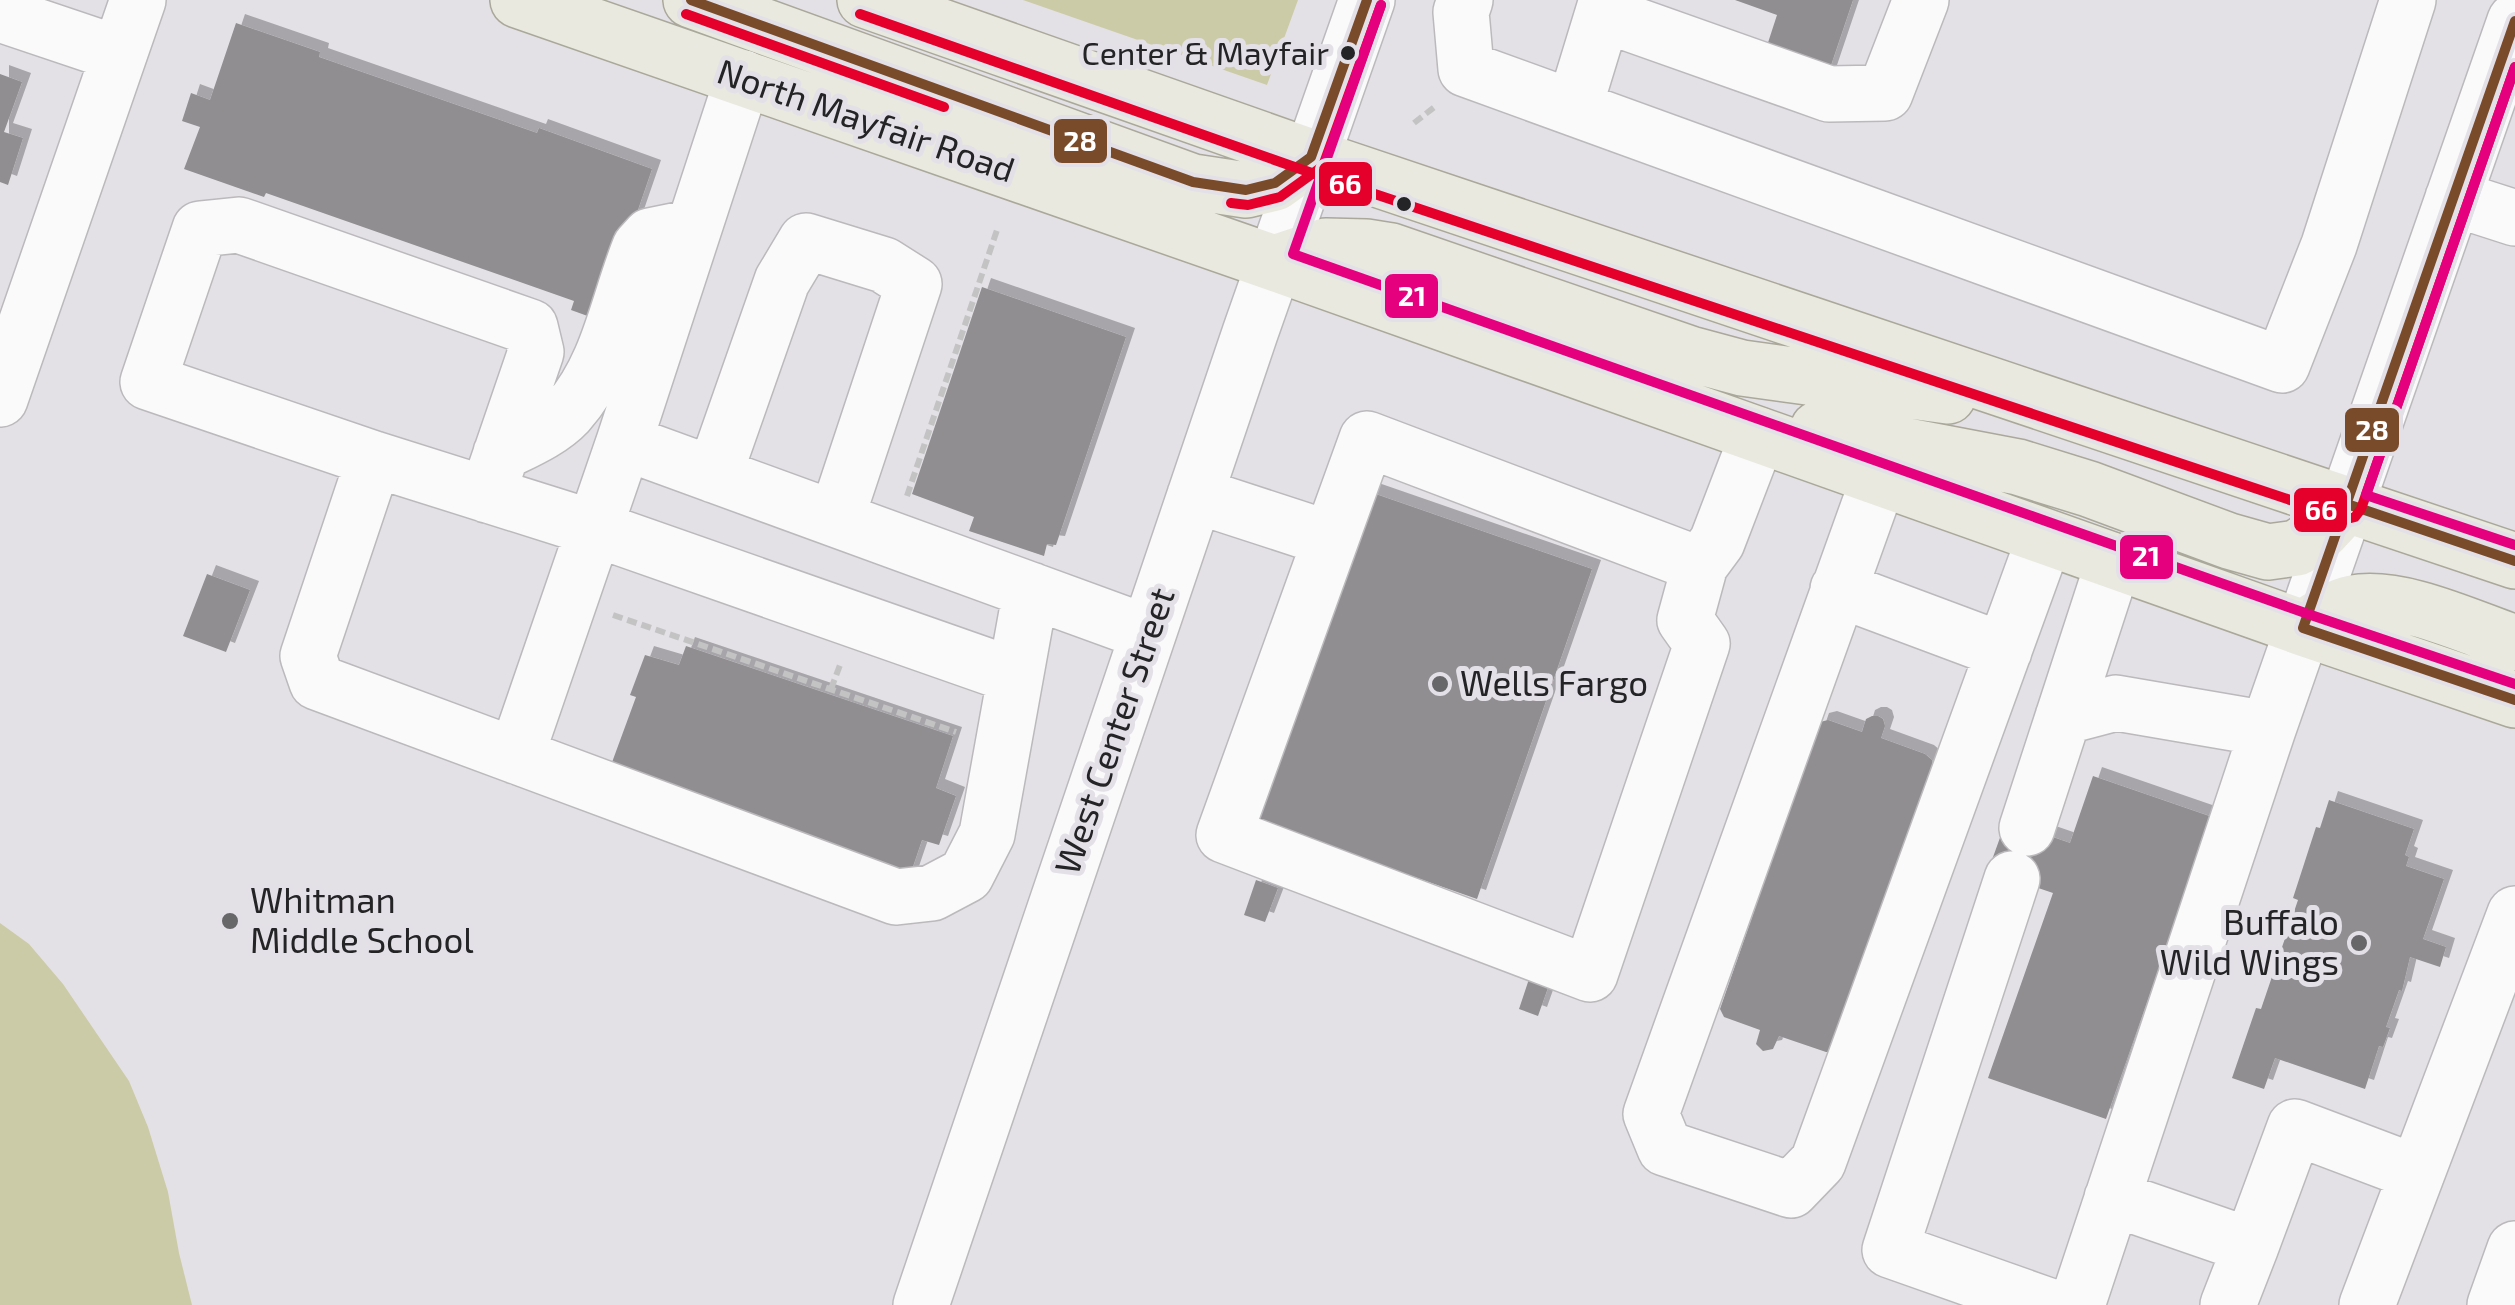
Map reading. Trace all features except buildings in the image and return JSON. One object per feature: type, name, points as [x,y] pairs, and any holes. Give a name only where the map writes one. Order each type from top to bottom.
[{"type":"main road","name":"North Mayfair Road","points":[[518,0],[1758,435],[1885,459],[2046,536],[2515,700]]},
{"type":"main road","points":[[690,0],[1194,182],[1246,190],[1274,183],[1311,157]]},
{"type":"main road","points":[[865,0],[1311,157],[2515,561]]},
{"type":"main road","points":[[1274,263],[1326,246],[1390,251],[1690,354],[1742,368],[2079,414]]},
{"type":"main road","points":[[1677,406],[1885,459],[2018,467],[2268,552],[2297,548],[2322,531],[2347,504]]},
{"type":"main road","points":[[2303,628],[2334,609],[2355,602],[2377,602],[2403,605],[2515,643]]},
{"type":"street","points":[[0,399],[138,0]]},
{"type":"street","name":"West Center Street","points":[[921,1305],[1366,0]]},
{"type":"street","points":[[1465,0],[1461,12],[1466,69],[2282,365],[2329,246],[2408,0]]},
{"type":"street","points":[[1574,108],[1605,7],[1829,94],[1885,94],[1920,0]]},
{"type":"street","points":[[2476,0],[2515,13]]},
{"type":"street","points":[[0,14],[120,54]]},
{"type":"street","points":[[2077,1305],[2268,729],[2515,21]]},
{"type":"street","points":[[516,756],[743,78]]},
{"type":"street","points":[[2453,198],[2515,218]]},
{"type":"street","points":[[494,474],[536,352],[530,327],[239,225],[200,229],[148,382],[374,458],[494,474],[593,528],[1015,676]]},
{"type":"street","points":[[494,474],[567,413],[587,384],[606,344],[640,246],[650,236],[694,227]]},
{"type":"street","points":[[714,475],[782,280],[806,241],[884,265],[914,284],[836,519]]},
{"type":"street","points":[[1700,565],[1366,438],[1224,835],[1590,974],[1702,644],[1685,620],[1700,565],[1717,542],[1758,435]]},
{"type":"street","points":[[624,442],[1148,633]]},
{"type":"street","points":[[374,458],[308,656],[318,682],[896,897],[932,893],[966,874],[987,834],[1031,590]]},
{"type":"street","points":[[1885,459],[1651,1114],[1664,1148],[1791,1190],[1818,1162],[2046,536]]},
{"type":"street","points":[[1196,495],[1330,539]]},
{"type":"street","points":[[2046,1305],[1890,1250],[2114,561]]},
{"type":"street","points":[[1838,590],[2004,652]]},
{"type":"street","points":[[2064,717],[2116,703],[2268,729]]},
{"type":"street","points":[[2367,1305],[2515,914]]},
{"type":"street","points":[[2228,1305],[2295,1127],[2416,1172]]},
{"type":"street","points":[[2112,1198],[2251,1246]]},
{"type":"street","points":[[2496,1305],[2515,1249]]},
{"type":"path","points":[[902,510],[998,230]]},
{"type":"path","points":[[598,609],[957,732]]},
{"type":"green space","points":[[1023,0],[1298,0],[1267,85]]},
{"type":"green space","points":[[0,923],[29,944],[63,984],[129,1081],[168,1192],[192,1305],[0,1305]]},
{"type":"transit line","name":"28","points":[[691,0],[1193,182],[1246,190],[1275,183],[1311,157],[1367,0]]},
{"type":"transit line","name":"66","points":[[1231,203],[1248,205],[1280,197],[1323,166],[1381,5]]},
{"type":"transit line","name":"21","points":[[1381,5],[1293,254],[2515,684]]},
{"type":"transit line","name":"66","points":[[686,14],[944,107]]},
{"type":"transit line","name":"66","points":[[860,14],[1306,171],[2347,519],[2355,517],[2361,509],[2515,67]]},
{"type":"transit line","name":"28","points":[[2515,21],[2303,628],[2515,700]]},
{"type":"transit line","name":"21","points":[[2515,67],[2366,495],[2515,545]]},
{"type":"transit line","name":"28","points":[[2347,504],[2515,561]]},
{"type":"place","name":"Center & Mayfair","points":[[1348,53]]},
{"type":"place","name":"Wells Fargo","points":[[1440,684]]},
{"type":"place","name":"Whitman Middle School","points":[[230,921]]},
{"type":"place","name":"Buffalo Wild Wings","points":[[2359,943]]}]
